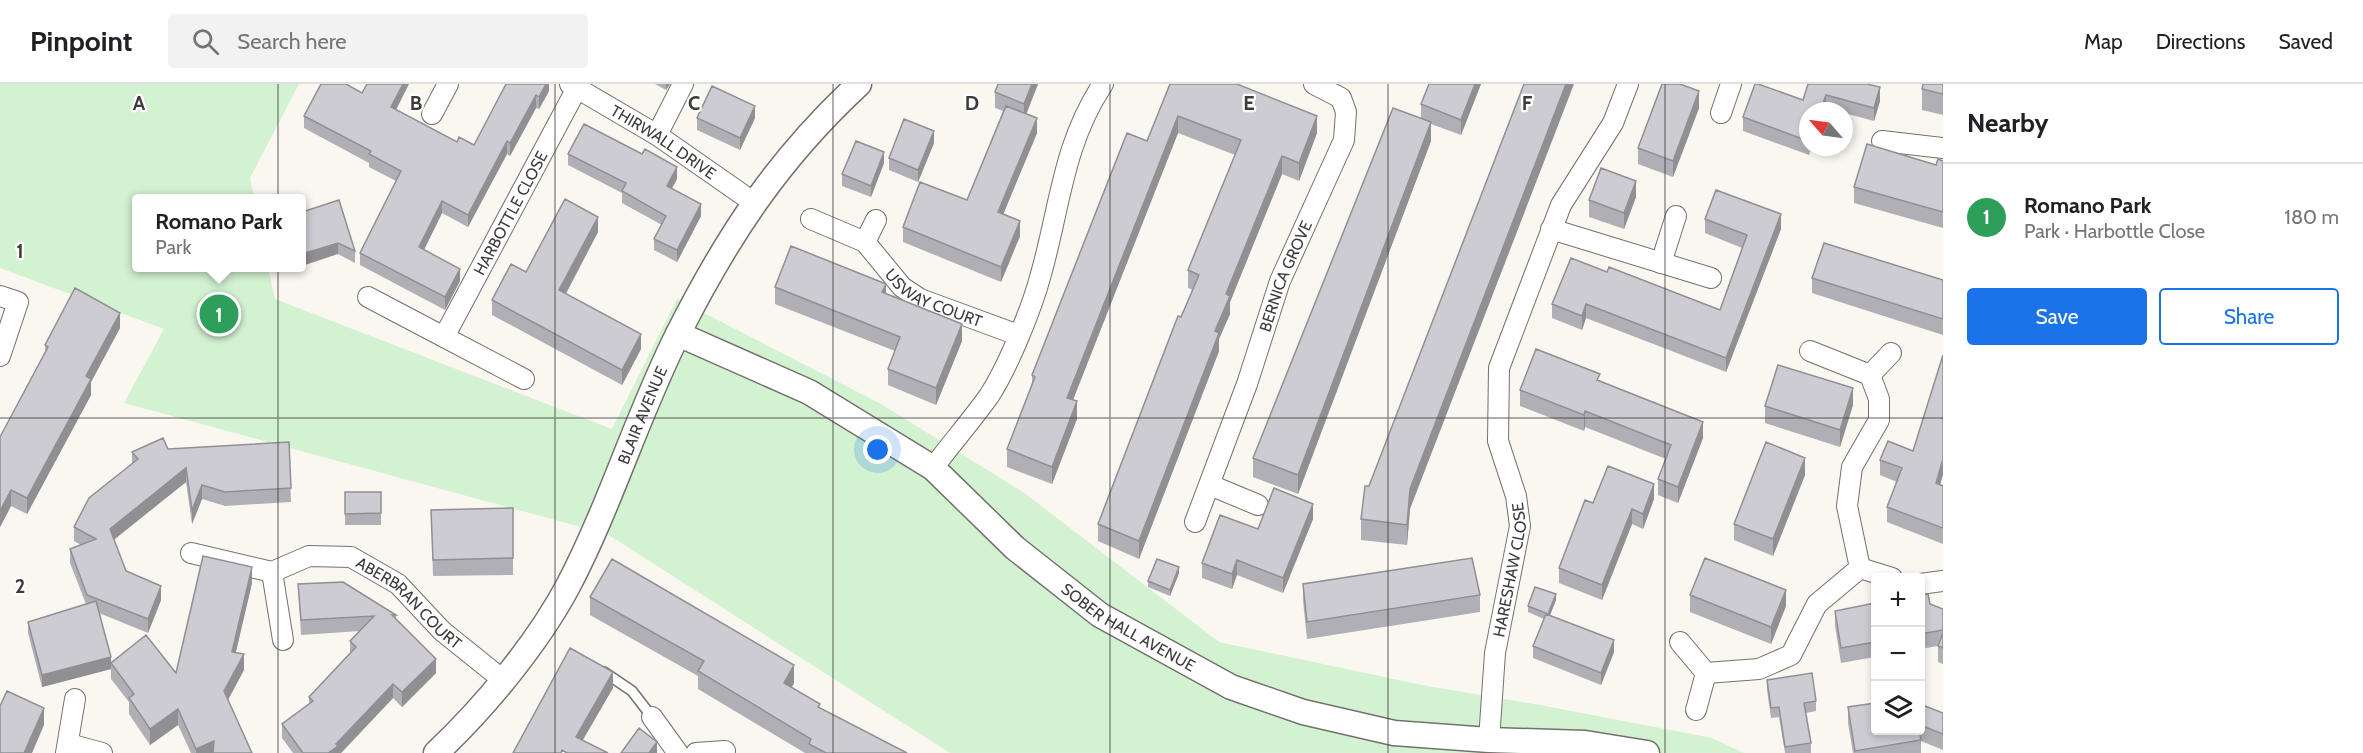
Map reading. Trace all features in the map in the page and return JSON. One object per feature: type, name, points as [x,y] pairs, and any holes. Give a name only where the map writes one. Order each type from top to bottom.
[{"type":"street","points":[[432,114],[448,84]]},
{"type":"street","points":[[657,135],[683,84]]},
{"type":"street","name":"BLAIR AVENUE","points":[[436,753],[463,728],[503,680],[567,587],[608,500],[678,334],[753,202],[820,120],[860,84]]},
{"type":"street","points":[[933,468],[990,393],[1018,335],[1041,274],[1072,145],[1086,110],[1104,84]]},
{"type":"street","name":"BERNICA GROVE","points":[[1195,522],[1210,485],[1280,281],[1344,140],[1346,112],[1341,98],[1314,84]]},
{"type":"street","name":"HARESHAW CLOSE","points":[[1489,740],[1495,653],[1520,526],[1516,496],[1497,441],[1499,368],[1561,205],[1613,123],[1628,84]]},
{"type":"street","points":[[1721,113],[1731,84]]},
{"type":"street","name":"THIRWALL DRIVE","points":[[573,86],[657,135],[753,202]]},
{"type":"street","name":"HARBOTTLE CLOSE","points":[[444,337],[573,86]]},
{"type":"street","points":[[1882,141],[1943,148]]},
{"type":"street","points":[[1661,263],[1676,216]]},
{"type":"street","name":"USWAY COURT","points":[[811,219],[865,242],[902,287],[920,299],[1018,335]]},
{"type":"street","points":[[865,242],[876,220]]},
{"type":"street","points":[[1551,229],[1711,278]]},
{"type":"street","points":[[0,296],[18,302],[0,356]]},
{"type":"street","points":[[368,297],[524,380]]},
{"type":"street","name":"SOBER HALL AVENUE","points":[[678,334],[809,392],[933,468],[1014,548],[1100,615],[1231,687],[1303,712],[1369,728],[1489,740],[1586,743],[1647,753]]},
{"type":"street","points":[[1810,351],[1870,375],[1879,399],[1879,420],[1852,467],[1847,506],[1860,568]]},
{"type":"street","points":[[1870,375],[1891,353]]},
{"type":"street","points":[[1210,485],[1258,505]]},
{"type":"street","points":[[191,553],[272,572],[283,640]]},
{"type":"street","name":"ABERBRAN COURT","points":[[272,572],[309,556],[351,557],[398,584],[442,632],[503,680]]},
{"type":"street","points":[[1860,568],[1876,573]]},
{"type":"street","points":[[1706,673],[1759,669],[1791,655],[1817,604],[1860,568]]},
{"type":"street","points":[[1925,583],[1943,581]]},
{"type":"street","points":[[1680,642],[1706,673]]},
{"type":"street","points":[[1696,710],[1706,673]]},
{"type":"street","points":[[75,699],[67,749],[102,753]]},
{"type":"street","points":[[652,717],[678,753]]},
{"type":"street","points":[[696,753],[725,751]]},
{"type":"lane","points":[[591,664],[632,691],[652,717]]},
{"type":"green space","points":[[0,84],[299,84],[250,178],[253,194],[132,194],[132,272],[269,272],[275,299],[612,429],[677,299],[881,404],[1023,492],[1219,642],[1422,685],[1712,738],[1744,753],[950,753],[607,534],[124,403],[164,329],[0,268]]},
{"type":"building","points":[[321,84],[346,84],[362,93],[367,84],[403,84],[391,107],[457,142],[459,137],[474,145],[506,84],[546,84],[539,97],[536,95],[510,143],[507,141],[468,215],[442,201],[419,247],[460,269],[445,297],[360,253],[401,171],[369,154],[371,151],[304,116]]},
{"type":"building","points":[[998,84],[1032,84],[1024,104],[995,92]]},
{"type":"building","points":[[1170,84],[1237,84],[1317,116],[1299,163],[1282,156],[1226,294],[1230,296],[1215,331],[1219,333],[1139,541],[1098,524],[1178,316],[1181,317],[1199,275],[1188,270],[1241,140],[1178,116],[1067,398],[1077,401],[1052,467],[1007,449],[1035,377],[1032,375],[1127,133],[1147,141]]},
{"type":"building","points":[[1429,84],[1475,84],[1461,120],[1421,104]]},
{"type":"building","points":[[1524,84],[1566,84],[1410,489],[1407,525],[1361,519],[1365,486],[1369,486]]},
{"type":"building","points":[[1662,84],[1680,84],[1699,91],[1673,161],[1638,148]]},
{"type":"building","points":[[1755,84],[1803,100],[1808,84],[1867,84],[1880,87],[1874,108],[1826,95],[1823,102],[1799,102],[1799,138],[1743,117]]},
{"type":"building","points":[[1923,84],[1943,84],[1943,94],[1922,89]]},
{"type":"building","points":[[712,86],[755,106],[740,138],[697,118]]},
{"type":"building","points":[[1006,106],[1037,118],[998,212],[1020,221],[1001,267],[903,227],[920,182],[967,200]]},
{"type":"building","points":[[1393,108],[1431,122],[1298,475],[1253,458]]},
{"type":"building","points":[[904,119],[934,131],[918,170],[889,158]]},
{"type":"building","points":[[584,124],[642,154],[645,149],[677,167],[667,186],[701,204],[677,250],[654,239],[666,216],[622,191],[626,183],[568,154]]},
{"type":"building","points":[[856,141],[884,152],[871,186],[842,174]]},
{"type":"building","points":[[1867,144],[1936,165],[1938,159],[1943,161],[1943,212],[1854,187]]},
{"type":"building","points":[[1601,168],[1636,181],[1624,213],[1589,200]]},
{"type":"building","points":[[1716,190],[1781,214],[1726,358],[1586,304],[1582,316],[1552,304],[1571,258],[1607,272],[1609,267],[1720,310],[1747,235],[1705,219]]},
{"type":"building","points":[[565,199],[598,217],[559,290],[641,334],[622,370],[492,300],[511,264],[526,272]]},
{"type":"building","points":[[339,200],[355,251],[338,243],[306,253],[306,211]]},
{"type":"building","points":[[1824,243],[1943,280],[1943,319],[1812,278]]},
{"type":"building","points":[[791,246],[886,284],[882,292],[962,324],[936,388],[888,369],[900,337],[775,287]]},
{"type":"building","points":[[75,288],[120,313],[86,376],[91,379],[27,498],[11,490],[0,511],[0,437],[48,347],[45,345]]},
{"type":"building","points":[[1536,349],[1600,374],[1597,380],[1703,422],[1678,487],[1658,479],[1671,445],[1585,411],[1584,415],[1520,390]]},
{"type":"building","points":[[1943,355],[1943,459],[1936,483],[1943,486],[1943,528],[1887,507],[1902,468],[1880,460],[1888,441],[1913,451]]},
{"type":"building","points":[[1778,365],[1853,388],[1840,430],[1765,406]]},
{"type":"building","points":[[163,438],[168,449],[289,442],[291,488],[225,492],[202,485],[192,510],[186,468],[110,529],[126,571],[161,586],[148,619],[87,595],[70,549],[96,539],[74,527],[89,498],[138,459],[132,452]]},
{"type":"building","points":[[1766,442],[1805,458],[1773,539],[1734,524]]},
{"type":"building","points":[[1608,466],[1654,484],[1643,514],[1632,509],[1602,585],[1559,568],[1585,500],[1593,503]]},
{"type":"building","points":[[1274,488],[1313,504],[1283,578],[1237,560],[1232,574],[1202,563],[1220,515],[1258,529]]},
{"type":"building","points":[[345,492],[381,492],[381,513],[345,514]]},
{"type":"building","points":[[513,508],[513,558],[433,560],[431,510]]},
{"type":"building","points":[[203,556],[252,567],[232,652],[244,654],[224,691],[252,753],[213,753],[214,741],[196,749],[178,709],[150,729],[129,698],[134,694],[111,663],[146,635],[176,673]]},
{"type":"building","points":[[1472,558],[1480,595],[1307,622],[1303,584]]},
{"type":"building","points":[[1705,558],[1786,590],[1771,627],[1690,595]]},
{"type":"building","points":[[612,559],[794,665],[784,683],[820,704],[818,707],[907,753],[826,753],[809,744],[811,739],[698,671],[704,661],[590,597]]},
{"type":"building","points":[[1157,559],[1179,567],[1170,590],[1148,581]]},
{"type":"building","points":[[343,582],[396,615],[392,615],[436,659],[402,692],[393,684],[336,744],[338,746],[328,753],[303,753],[282,724],[313,701],[309,697],[356,647],[350,641],[374,616],[301,620],[298,584]]},
{"type":"building","points":[[1535,587],[1556,594],[1548,614],[1528,606]]},
{"type":"building","points":[[1925,594],[1928,594],[1930,604],[1943,609],[1943,630],[1925,633]]},
{"type":"building","points":[[96,601],[111,657],[42,675],[28,622]]},
{"type":"building","points":[[1871,604],[1871,643],[1841,648],[1835,611]]},
{"type":"building","points":[[1546,614],[1614,640],[1601,673],[1533,646]]},
{"type":"building","points":[[1943,633],[1943,648],[1938,646]]},
{"type":"building","points":[[570,648],[613,672],[576,737],[608,753],[567,753],[562,750],[561,753],[513,753]]},
{"type":"building","points":[[1812,673],[1816,701],[1804,703],[1811,743],[1785,747],[1779,707],[1771,708],[1767,680]]},
{"type":"building","points":[[7,691],[44,708],[24,753],[0,753],[0,706]]},
{"type":"building","points":[[1871,704],[1871,735],[1920,735],[1921,740],[1855,751],[1848,707]]},
{"type":"building","points":[[1925,706],[1943,713],[1943,734],[1925,727]]},
{"type":"building","points":[[639,728],[657,742],[649,753],[621,753]]},
{"type":"place","name":"Romano Park","points":[[219,314]]}]
